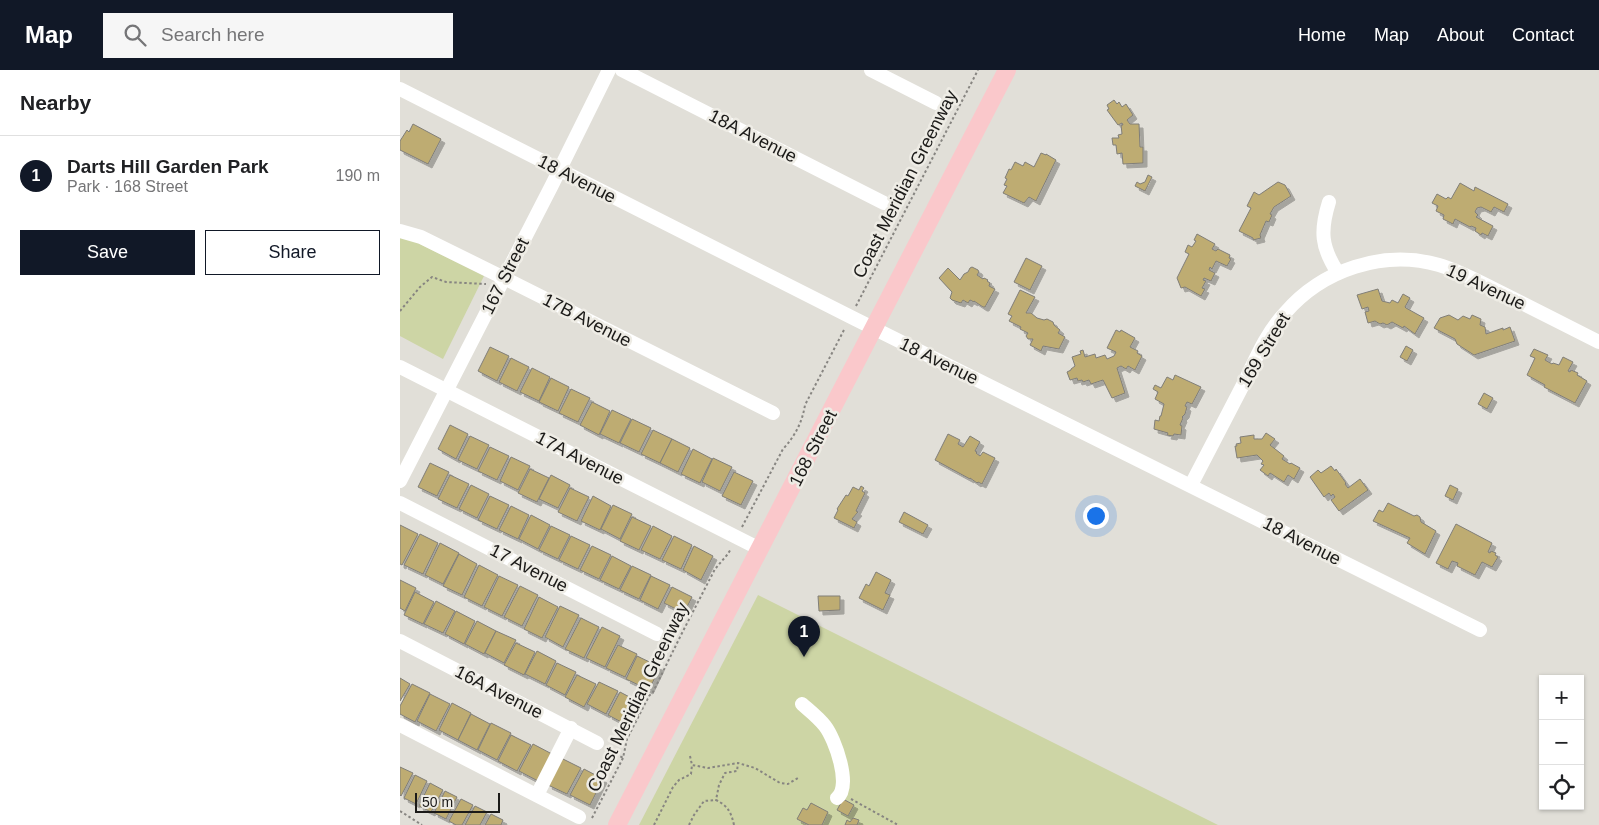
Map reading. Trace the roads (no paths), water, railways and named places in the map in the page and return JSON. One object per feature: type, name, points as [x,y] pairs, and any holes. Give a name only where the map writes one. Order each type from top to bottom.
[{"type":"main road","name":"168 Street","points":[[617,825],[1007,70]]},
{"type":"street","name":"167 Street","points":[[400,480],[609,70]]},
{"type":"street","name":"18A Avenue","points":[[622,70],[884,203]]},
{"type":"street","points":[[871,70],[936,103]]},
{"type":"street","name":"18 Avenue","points":[[400,89],[1480,630]]},
{"type":"street","points":[[1329,202],[1323,221],[1323,240],[1329,259],[1338,273]]},
{"type":"street","name":"17B Avenue","points":[[400,231],[421,237],[773,413]]},
{"type":"street","name":"19 Avenue","points":[[1338,273],[1386,260],[1412,260],[1436,264],[1468,276],[1599,342]]},
{"type":"street","name":"169 Street","points":[[1191,485],[1273,327],[1308,290],[1338,273]]},
{"type":"street","name":"17A Avenue","points":[[400,367],[760,548]]},
{"type":"street","name":"17 Avenue","points":[[400,503],[657,634]]},
{"type":"street","name":"16A Avenue","points":[[400,641],[597,742]]},
{"type":"street","points":[[802,704],[826,726],[840,758],[842,767],[840,796]]},
{"type":"street","points":[[400,725],[584,821]]},
{"type":"street","points":[[537,795],[571,728]]},
{"type":"place","name":"Darts Hill Garden Park","points":[[804,657]]}]
